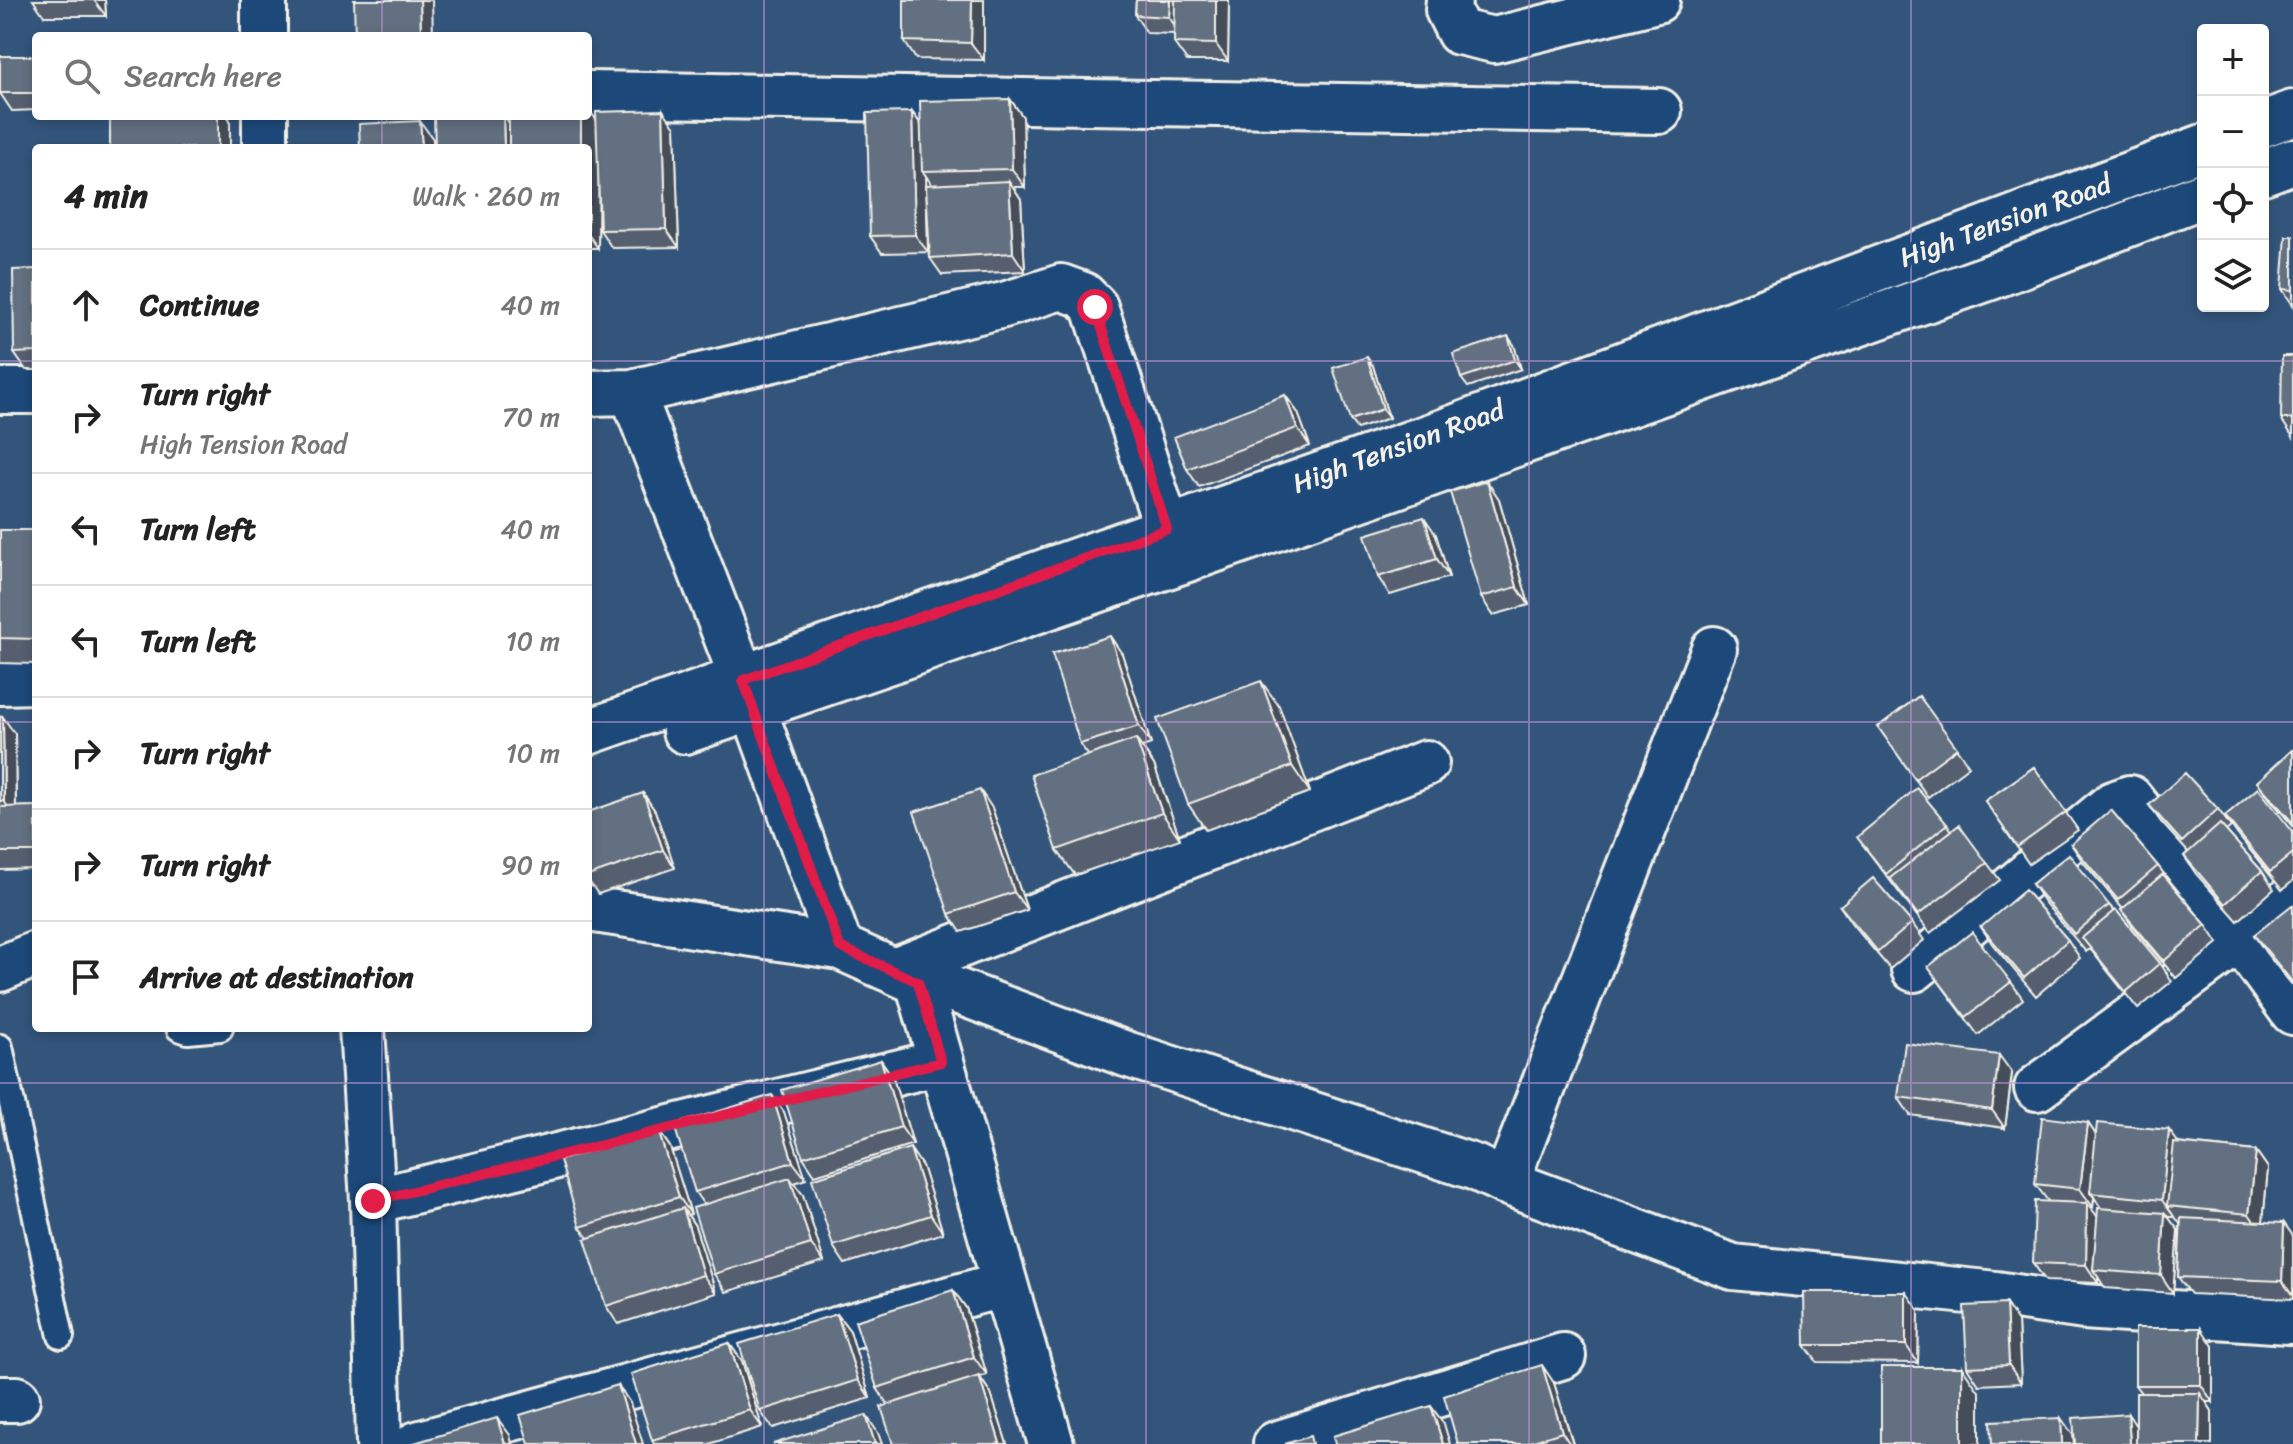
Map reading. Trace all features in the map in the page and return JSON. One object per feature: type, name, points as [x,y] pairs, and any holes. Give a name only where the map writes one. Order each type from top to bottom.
[{"type":"street","points":[[264,0],[264,32]]},
{"type":"street","points":[[1449,0],[1448,10],[1459,32],[1494,40],[1657,0]]},
{"type":"street","points":[[592,94],[1659,111]]},
{"type":"street","points":[[2269,122],[2293,113]]},
{"type":"street","points":[[265,120],[265,144]]},
{"type":"street","name":"High Tension Road","points":[[592,760],[747,694],[1167,529],[1440,433],[2197,149]]},
{"type":"street","points":[[2269,170],[2293,161]]},
{"type":"street","name":"High Tension Road","points":[[592,731],[747,694],[1205,553],[1991,277],[2197,197]]},
{"type":"street","points":[[592,393],[632,392],[1004,305],[1061,287],[1083,295],[1095,307],[1167,529]]},
{"type":"street","points":[[0,391],[32,391]]},
{"type":"street","points":[[632,392],[840,947]]},
{"type":"street","points":[[1506,1182],[1714,649]]},
{"type":"street","points":[[0,682],[32,681]]},
{"type":"street","points":[[906,976],[1426,763]]},
{"type":"street","points":[[1914,969],[2113,804],[2130,798],[2293,1012]]},
{"type":"street","points":[[2037,1088],[2293,897]]},
{"type":"street","points":[[592,910],[840,947],[906,976],[954,990],[1126,1054],[1474,1167],[1506,1182],[1733,1267],[1996,1294],[2084,1307],[2289,1321],[2293,1318]]},
{"type":"street","points":[[0,969],[32,956]]},
{"type":"street","points":[[906,976],[941,1062],[1051,1444]]},
{"type":"street","points":[[362,1032],[373,1201],[379,1444]]},
{"type":"street","points":[[373,1201],[941,1062]]},
{"type":"street","points":[[417,1444],[1005,1284]]},
{"type":"street","points":[[1276,1444],[1563,1356]]},
{"type":"lane","points":[[0,1047],[61,1336]]},
{"type":"building","points":[[354,0],[420,0],[421,32],[355,32]]},
{"type":"building","points":[[904,0],[972,0],[971,43],[904,41]]},
{"type":"building","points":[[1136,0],[1170,0],[1169,17],[1135,15]]},
{"type":"building","points":[[1175,0],[1216,0],[1216,44],[1174,43]]},
{"type":"building","points":[[0,56],[32,56],[32,93],[0,93]]},
{"type":"building","points":[[1010,99],[1012,169],[922,171],[920,101]]},
{"type":"building","points":[[663,110],[666,229],[600,230],[596,112]]},
{"type":"building","points":[[912,112],[915,235],[870,236],[867,113]]},
{"type":"building","points":[[110,120],[218,120],[218,144],[110,144]]},
{"type":"building","points":[[434,120],[503,120],[504,144],[435,144]]},
{"type":"building","points":[[509,120],[581,120],[581,144],[509,144]]},
{"type":"building","points":[[420,121],[422,144],[360,144],[359,124]]},
{"type":"building","points":[[1009,181],[1013,253],[930,258],[926,185]]},
{"type":"building","points":[[2286,236],[2293,236],[2293,290],[2282,289]]},
{"type":"building","points":[[32,269],[32,352],[14,353],[13,270]]},
{"type":"building","points":[[1508,336],[1515,360],[1461,378],[1453,354]]},
{"type":"building","points":[[2282,356],[2293,356],[2293,419],[2281,419]]},
{"type":"building","points":[[1367,357],[1383,409],[1350,420],[1333,368]]},
{"type":"building","points":[[1285,395],[1297,428],[1187,469],[1174,437]]},
{"type":"building","points":[[1487,481],[1517,587],[1481,597],[1450,492]]},
{"type":"building","points":[[1424,517],[1437,559],[1378,577],[1365,535]]},
{"type":"building","points":[[0,530],[32,530],[32,639],[0,638]]},
{"type":"building","points":[[1110,636],[1139,726],[1080,744],[1052,654]]},
{"type":"building","points":[[1261,681],[1292,766],[1188,804],[1157,719]]},
{"type":"building","points":[[1919,696],[1957,748],[1915,779],[1878,727]]},
{"type":"building","points":[[0,717],[3,717],[4,801],[0,801]]},
{"type":"building","points":[[1136,739],[1162,813],[1057,850],[1031,775]]},
{"type":"building","points":[[2293,751],[2293,823],[2257,782]]},
{"type":"building","points":[[2034,767],[2066,812],[2017,847],[1985,801]]},
{"type":"building","points":[[2185,773],[2218,809],[2182,842],[2149,805]]},
{"type":"building","points":[[1917,788],[1947,824],[1886,874],[1857,837]]},
{"type":"building","points":[[2258,788],[2293,832],[2293,853],[2270,872],[2225,816]]},
{"type":"building","points":[[980,790],[1014,892],[949,914],[914,812]]},
{"type":"building","points":[[643,793],[663,850],[592,875],[592,811]]},
{"type":"building","points":[[32,806],[32,852],[0,852],[0,807]]},
{"type":"building","points":[[2111,810],[2158,866],[2118,900],[2071,844]]},
{"type":"building","points":[[2220,824],[2262,871],[2225,904],[2184,856]]},
{"type":"building","points":[[1959,825],[1987,863],[1918,915],[1890,878]]},
{"type":"building","points":[[2069,854],[2109,905],[2074,934],[2032,884]]},
{"type":"building","points":[[2163,874],[2206,925],[2164,961],[2121,910]]},
{"type":"building","points":[[1873,878],[1912,923],[1878,952],[1840,906]]},
{"type":"building","points":[[2025,890],[2068,940],[2024,978],[1981,927]]},
{"type":"building","points":[[2293,906],[2293,983],[2254,935]]},
{"type":"building","points":[[2116,910],[2160,963],[2126,992],[2082,938]]},
{"type":"building","points":[[1972,932],[2011,982],[1966,1017],[1928,967]]},
{"type":"building","points":[[1905,1043],[1999,1055],[1992,1110],[1898,1097]]},
{"type":"building","points":[[881,1060],[901,1127],[803,1157],[782,1090]]},
{"type":"building","points":[[772,1095],[793,1162],[695,1192],[674,1125]]},
{"type":"building","points":[[2042,1117],[2088,1123],[2080,1189],[2035,1184]]},
{"type":"building","points":[[2097,1123],[2169,1130],[2162,1200],[2090,1193]]},
{"type":"building","points":[[658,1130],[679,1197],[580,1227],[560,1160]]},
{"type":"building","points":[[2174,1143],[2256,1151],[2249,1214],[2167,1206]]},
{"type":"building","points":[[910,1148],[931,1215],[833,1246],[812,1179]]},
{"type":"building","points":[[790,1178],[811,1244],[714,1274],[693,1208]]},
{"type":"building","points":[[2035,1201],[2087,1203],[2086,1265],[2033,1263]]},
{"type":"building","points":[[683,1208],[703,1275],[606,1306],[585,1239]]},
{"type":"building","points":[[2098,1208],[2165,1213],[2161,1275],[2093,1270]]},
{"type":"building","points":[[2181,1218],[2284,1223],[2282,1281],[2178,1277]]},
{"type":"building","points":[[953,1290],[974,1357],[877,1388],[855,1321]]},
{"type":"building","points":[[1804,1292],[1906,1292],[1906,1345],[1805,1345]]},
{"type":"building","points":[[2006,1304],[2009,1365],[1967,1367],[1964,1306]]},
{"type":"building","points":[[837,1314],[858,1380],[760,1411],[739,1344]]},
{"type":"building","points":[[2135,1328],[2201,1328],[2201,1385],[2135,1385]]},
{"type":"building","points":[[729,1343],[750,1410],[652,1440],[631,1374]]},
{"type":"building","points":[[1542,1365],[1562,1432],[1524,1444],[1458,1444],[1444,1396]]},
{"type":"building","points":[[1881,1367],[1962,1367],[1962,1444],[1881,1444]]},
{"type":"building","points":[[979,1376],[1000,1443],[893,1444],[881,1407]]},
{"type":"building","points":[[618,1385],[636,1444],[529,1444],[520,1415]]},
{"type":"building","points":[[2136,1393],[2200,1393],[2199,1444],[2136,1444]]},
{"type":"building","points":[[1431,1406],[1443,1444],[1335,1444],[1333,1436]]},
{"type":"building","points":[[2128,1414],[2130,1444],[2075,1444],[2073,1418]]},
{"type":"building","points":[[866,1415],[875,1444],[773,1444]]},
{"type":"building","points":[[497,1418],[505,1444],[411,1444]]},
{"type":"building","points":[[2061,1418],[2062,1444],[1992,1444],[1991,1421]]},
{"type":"building","points":[[1310,1436],[1312,1444],[1285,1444]]},
{"type":"route","points":[[373,1201],[941,1062],[918,982],[840,947],[743,680],[1167,529],[1095,307]]}]
